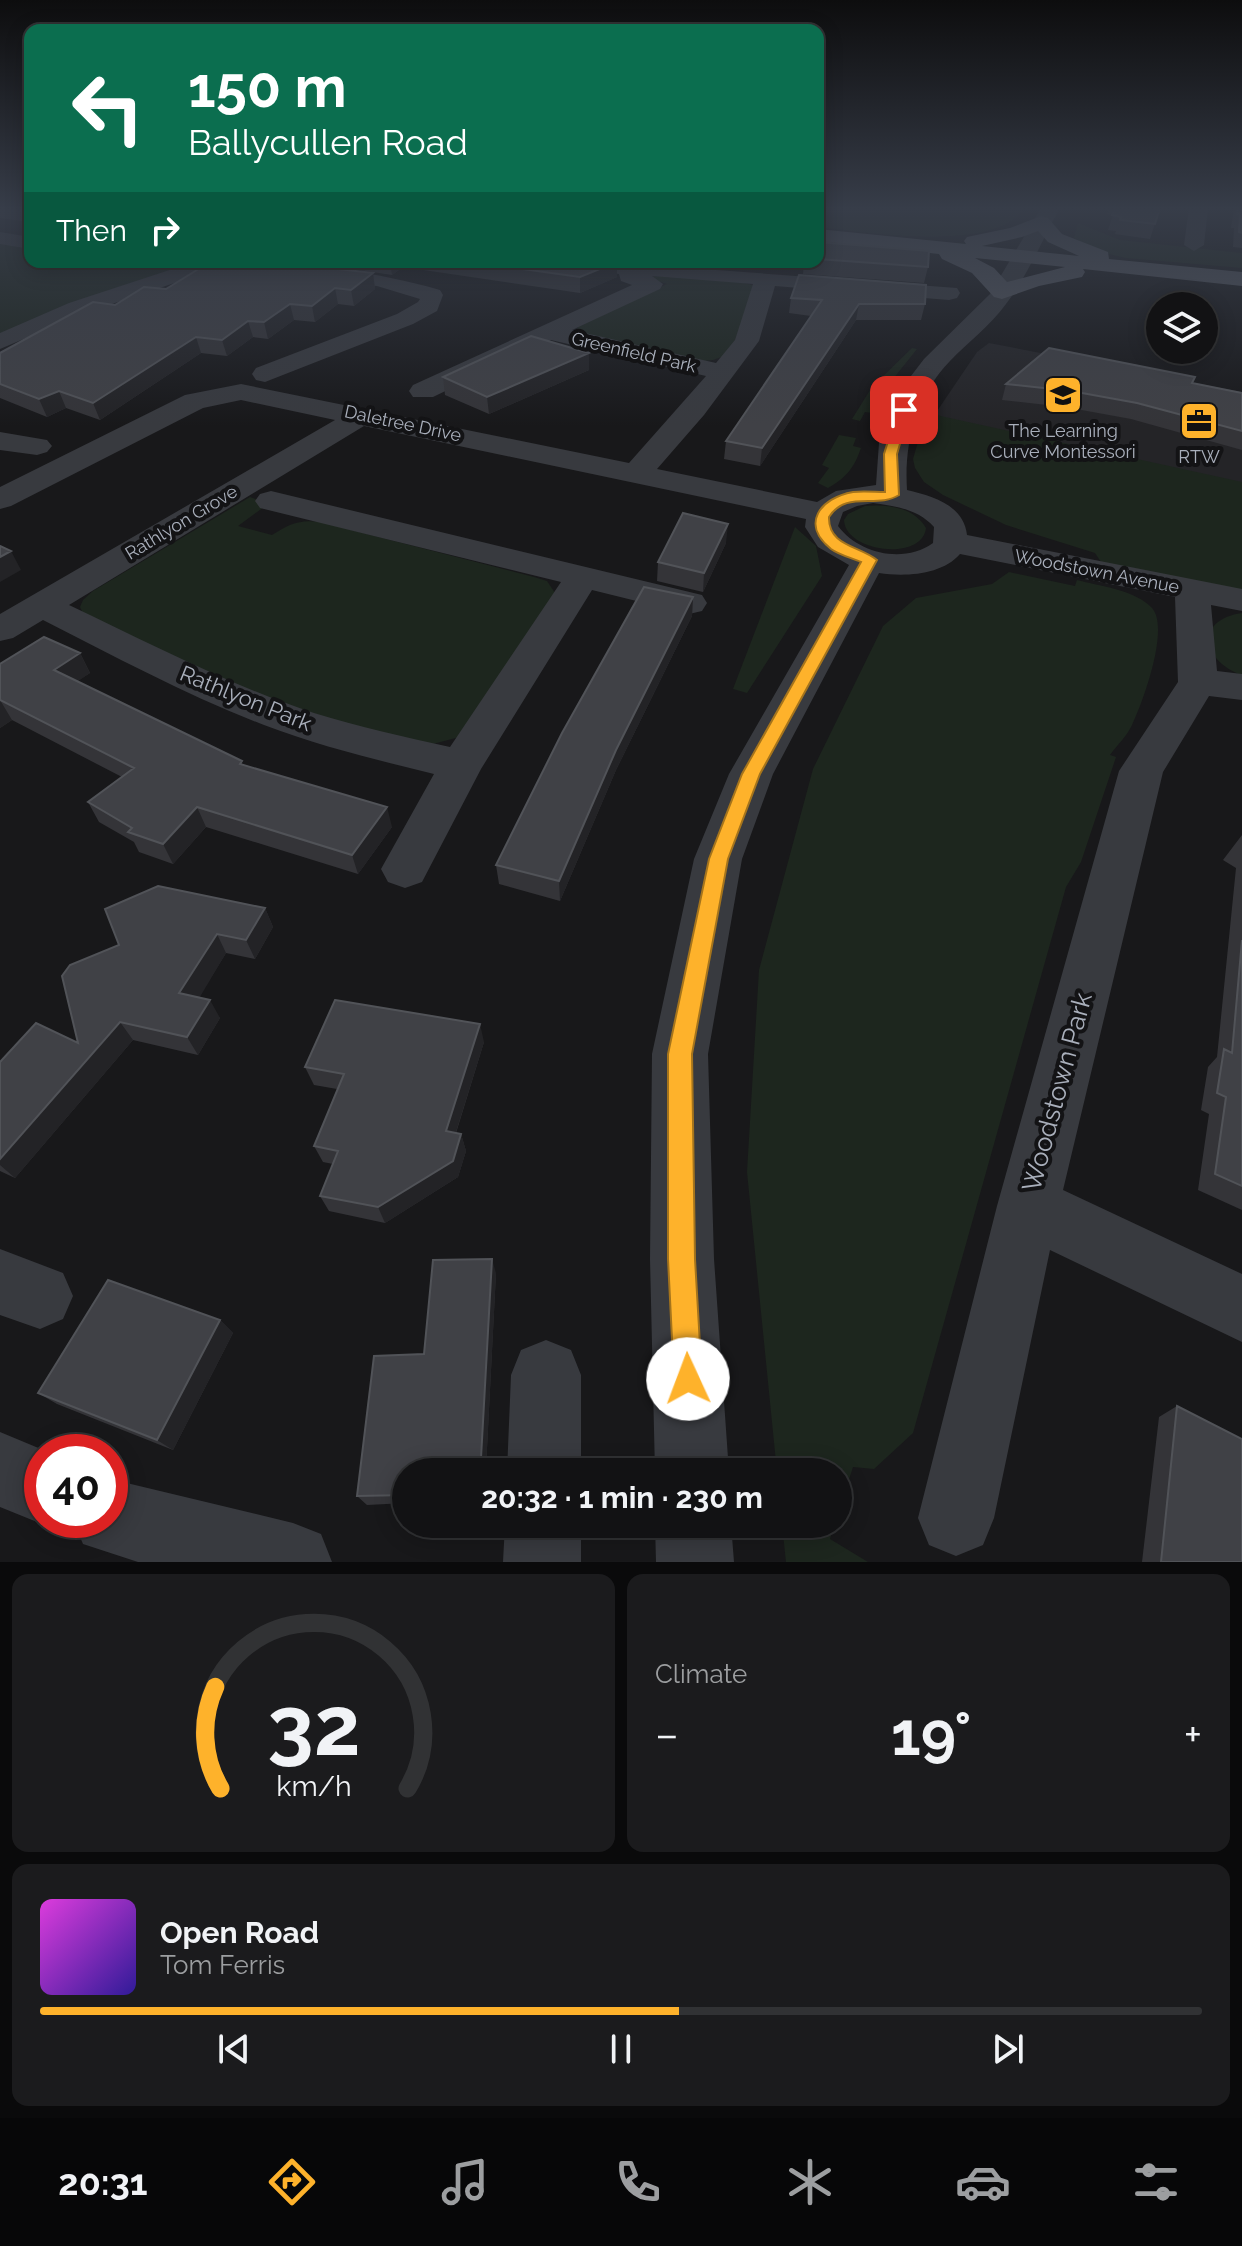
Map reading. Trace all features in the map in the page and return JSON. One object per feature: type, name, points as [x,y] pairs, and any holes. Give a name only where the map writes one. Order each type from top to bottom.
[{"type":"main road","points":[[996,281],[1002,292],[1031,281]]},
{"type":"street","points":[[0,342],[77,308],[159,281]]},
{"type":"street","points":[[265,374],[405,319],[429,306],[432,299],[422,291],[382,281]]},
{"type":"street","name":"Greenfield Park","points":[[423,391],[652,284],[644,281]]},
{"type":"street","name":"Greenfield Park","points":[[637,473],[747,341],[765,281]]},
{"type":"street","name":"Greenfield Park","points":[[778,281],[949,293]]},
{"type":"street","points":[[892,495],[890,454],[897,427],[914,392],[932,365],[990,309],[1011,281]]},
{"type":"street","name":"Greenfield Park","points":[[547,332],[722,372]]},
{"type":"street","name":"Daletree Drive","points":[[0,499],[195,401],[218,394],[254,393],[824,513]]},
{"type":"street","name":"Rathlyon Grove","points":[[0,630],[363,415]]},
{"type":"street","points":[[0,441],[37,446]]},
{"type":"street","points":[[892,495],[931,508],[945,519],[952,530],[951,542],[944,552],[912,563],[869,560],[836,546],[826,537],[821,527],[824,513],[839,501],[854,496],[892,495]]},
{"type":"street","points":[[271,501],[689,603]]},
{"type":"street","name":"Woodstown Avenue","points":[[951,542],[1217,595]]},
{"type":"street","points":[[691,1458],[682,1259],[680,1054],[724,845],[751,774],[869,560]]},
{"type":"street","points":[[405,869],[461,765],[583,576]]},
{"type":"street","name":"Woodstown Park","points":[[956,1518],[1028,1206],[1141,771],[1220,684],[1217,595]]},
{"type":"street","name":"Rathlyon Park","points":[[41,605],[222,693],[280,716],[365,742],[461,765]]},
{"type":"street","points":[[1028,1206],[1242,1309]]},
{"type":"street","points":[[544,1458],[546,1375]]},
{"type":"street","points":[[0,1469],[24,1479]]},
{"type":"street","points":[[128,1521],[293,1562]]},
{"type":"street","points":[[542,1562],[543,1538]]},
{"type":"street","points":[[694,1538],[695,1562]]},
{"type":"shaded area","points":[[0,281],[156,281],[0,335]]},
{"type":"shaded area","points":[[657,281],[726,281],[755,286],[733,346],[724,356],[703,361],[577,332],[578,327],[667,284]]},
{"type":"shaded area","points":[[989,343],[1242,392],[1242,487],[931,420],[977,352]]},
{"type":"shaded area","points":[[912,348],[917,349],[885,389],[872,413],[865,412],[860,421],[852,419],[872,387]]},
{"type":"shaded area","points":[[936,415],[1242,482],[1242,590],[1101,562],[1095,553],[1006,525],[943,495],[924,482],[913,459],[923,425]]},
{"type":"shaded area","points":[[839,435],[856,438],[853,446],[861,448],[849,471],[828,488],[818,483],[829,468],[822,465]]},
{"type":"shaded area","points":[[250,497],[268,504],[238,526],[272,535],[295,523],[320,522],[547,581],[555,593],[463,736],[433,744],[391,739],[246,691],[84,616],[80,607],[93,591]]},
{"type":"shaded area","points":[[865,506],[891,507],[914,515],[926,528],[921,539],[912,546],[899,549],[869,546],[857,540],[848,531],[844,520],[848,514]]},
{"type":"shaded area","points":[[795,527],[816,546],[822,576],[747,693],[733,689]]},
{"type":"shaded area","points":[[1009,572],[1075,586],[1077,580],[1137,597],[1152,608],[1157,618],[1153,665],[1137,714],[1110,755],[1116,757],[1081,862],[1066,887],[913,1433],[874,1469],[853,1467],[852,1470],[852,1458],[776,1458],[747,1172],[759,970],[813,769],[883,626],[916,598],[992,584]]},
{"type":"shaded area","points":[[1242,613],[1242,675],[1218,660],[1209,641],[1210,632],[1216,624]]},
{"type":"shaded area","points":[[783,1538],[830,1538],[868,1562],[786,1562]]},
{"type":"building","points":[[179,281],[363,281],[351,290],[335,288],[312,306],[290,304],[264,322],[248,321],[222,340],[196,337],[93,403],[59,391],[39,399],[0,384],[0,353],[93,302],[115,305],[144,287],[166,289]]},
{"type":"building","points":[[797,281],[874,281],[926,285],[925,304],[859,304],[762,448],[726,441],[822,300],[791,298]]},
{"type":"building","points":[[531,336],[589,353],[487,397],[443,377]]},
{"type":"building","points":[[1049,348],[1195,377],[1192,383],[1242,393],[1242,431],[1137,403],[1071,391],[1006,384]]},
{"type":"building","points":[[683,513],[728,524],[704,573],[658,562]]},
{"type":"building","points":[[0,546],[11,551],[0,557]]},
{"type":"building","points":[[644,587],[693,597],[616,750],[559,881],[496,865],[562,733]]},
{"type":"building","points":[[44,637],[80,653],[54,670],[242,761],[240,764],[387,807],[352,855],[197,807],[163,844],[128,832],[132,828],[88,802],[134,768],[0,700],[0,664]]},
{"type":"building","points":[[158,886],[265,908],[246,940],[217,934],[179,993],[210,1000],[187,1037],[120,1022],[0,1159],[0,1062],[36,1023],[78,1043],[62,976],[70,965],[119,945],[105,909]]},
{"type":"building","points":[[1242,940],[1242,1186],[1215,1174],[1226,1097],[1217,1093],[1224,1049],[1232,1053]]},
{"type":"building","points":[[335,1000],[480,1024],[446,1131],[461,1134],[453,1161],[378,1207],[320,1196],[338,1151],[314,1146],[344,1074],[305,1067]]},
{"type":"building","points":[[492,1259],[481,1458],[392,1458],[392,1495],[357,1496],[374,1356],[424,1354],[433,1260]]},
{"type":"building","points":[[108,1280],[220,1320],[157,1440],[38,1393]]},
{"type":"building","points":[[1177,1406],[1242,1439],[1242,1562],[1161,1562]]},
{"type":"place","name":"The Learning Curve Montessori","points":[[1063,395]]},
{"type":"place","name":"RTW","points":[[1199,421]]},
{"type":"route","points":[[688,1379],[679,1150],[680,1054],[718,859],[751,774],[869,560],[836,546],[826,537],[821,527],[822,517],[828,508],[854,496],[892,495],[890,454],[904,410]]}]
